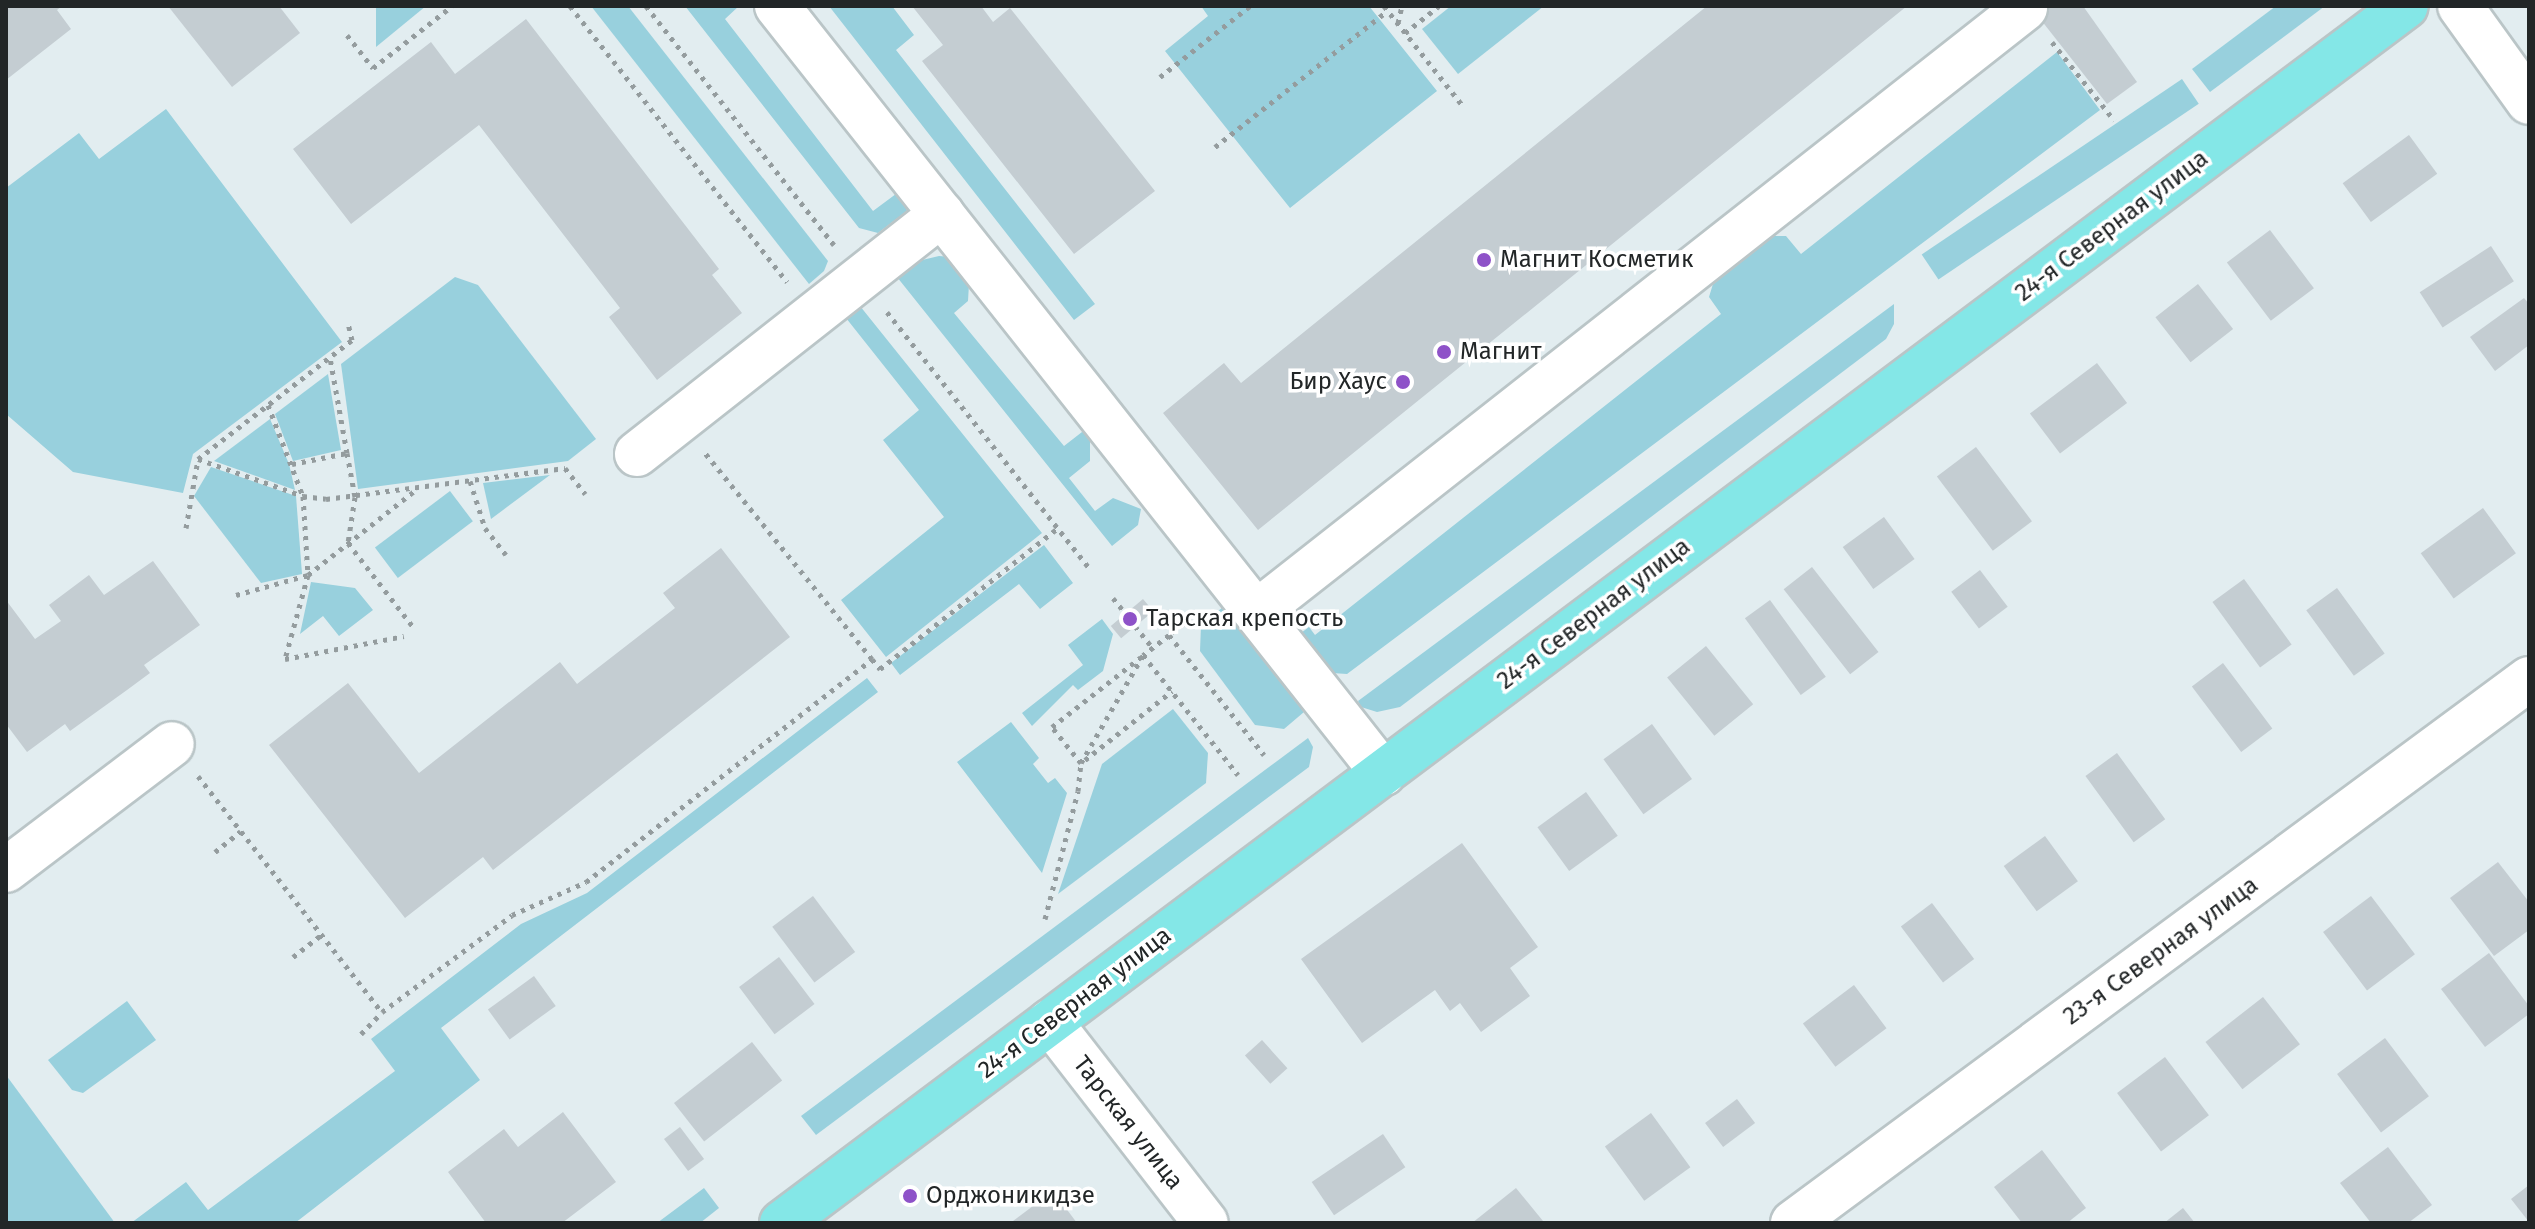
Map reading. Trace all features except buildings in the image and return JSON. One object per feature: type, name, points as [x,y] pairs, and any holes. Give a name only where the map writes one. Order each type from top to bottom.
[{"type":"main road","name":"24-я Северная улица","points":[[782,1223],[2406,6]]},
{"type":"street","points":[[777,6],[1383,773]]},
{"type":"street","points":[[2460,6],[2529,102]]},
{"type":"street","points":[[1257,612],[2025,8]]},
{"type":"street","points":[[637,454],[942,214]]},
{"type":"street","name":"23-я Северная улица","points":[[1793,1223],[2529,679]]},
{"type":"street","points":[[6,870],[172,744]]},
{"type":"street","name":"Тарская улица","points":[[1050,1022],[1206,1223]]},
{"type":"path","points":[[347,35],[373,68],[452,6]]},
{"type":"path","points":[[570,6],[813,316]]},
{"type":"path","points":[[646,6],[840,252]]},
{"type":"path","points":[[1160,77],[1250,6]]},
{"type":"path","points":[[1398,24],[1402,6]]},
{"type":"path","points":[[1405,33],[1439,6]]},
{"type":"path","points":[[1215,147],[1386,8],[1463,106]]},
{"type":"path","points":[[2025,8],[2114,120]]},
{"type":"path","points":[[883,308],[1090,569]]},
{"type":"path","points":[[186,528],[198,459],[352,340],[348,322]]},
{"type":"path","points":[[330,358],[355,497],[348,543],[414,628]]},
{"type":"path","points":[[268,405],[303,496],[308,575],[285,659],[404,636]]},
{"type":"path","points":[[678,421],[880,669],[1058,528]]},
{"type":"path","points":[[292,464],[347,453]]},
{"type":"path","points":[[198,459],[303,496],[355,497],[565,468],[585,494]]},
{"type":"path","points":[[470,481],[485,528],[506,555]]},
{"type":"path","points":[[236,595],[308,575],[418,488]]},
{"type":"path","points":[[1113,598],[1125,613]]},
{"type":"path","points":[[1081,763],[1052,727],[1204,608]]},
{"type":"path","points":[[1135,626],[1153,648]]},
{"type":"path","points":[[1169,635],[1264,755]]},
{"type":"path","points":[[1143,655],[1238,775]]},
{"type":"path","points":[[1045,919],[1078,791],[1081,763],[1143,655]]},
{"type":"path","points":[[361,1034],[382,1012],[512,915],[586,882],[872,659]]},
{"type":"path","points":[[1081,763],[1172,691]]},
{"type":"path","points":[[172,744],[382,1012]]},
{"type":"path","points":[[215,852],[241,831]]},
{"type":"path","points":[[293,957],[322,934]]},
{"type":"shaded area","points":[[376,6],[426,6],[376,47]]},
{"type":"shaded area","points":[[591,6],[628,6],[828,261],[824,271],[809,284]]},
{"type":"shaded area","points":[[685,6],[739,6],[725,19],[873,211],[904,188],[907,211],[878,233],[859,228]]},
{"type":"shaded area","points":[[829,6],[892,6],[914,35],[896,50],[1095,304],[1074,320]]},
{"type":"shaded area","points":[[1201,6],[1369,6],[1437,91],[1290,208],[1165,51],[1208,16]]},
{"type":"shaded area","points":[[1451,6],[1544,6],[1458,74],[1422,29]]},
{"type":"shaded area","points":[[2276,6],[2325,6],[2210,92],[2192,69]]},
{"type":"shaded area","points":[[2057,52],[2100,110],[1347,674],[1332,673],[1301,633],[1309,627],[1315,635],[1721,314],[1709,297],[1716,274],[1766,236],[1786,236],[1801,254]]},
{"type":"shaded area","points":[[2182,79],[2199,104],[1938,279],[1922,255]]},
{"type":"shaded area","points":[[166,109],[342,342],[193,454],[183,493],[73,472],[6,414],[6,188],[79,133],[99,159]]},
{"type":"shaded area","points":[[939,256],[951,257],[969,284],[968,301],[954,313],[1064,446],[1082,432],[1090,434],[1090,461],[1069,478],[1095,511],[1113,498],[1141,509],[1138,525],[1112,546],[897,277],[918,261]]},
{"type":"shaded area","points":[[455,277],[478,285],[596,439],[568,461],[358,489],[341,364]]},
{"type":"shaded area","points":[[1894,304],[1894,324],[1886,339],[1400,707],[1377,712],[1361,707],[1358,701]]},
{"type":"shaded area","points":[[860,306],[1042,533],[886,657],[841,600],[944,517],[883,440],[919,410],[846,318]]},
{"type":"shaded area","points":[[328,374],[341,450],[293,461],[275,414]]},
{"type":"shaded area","points":[[270,419],[289,464],[295,490],[214,461]]},
{"type":"shaded area","points":[[211,467],[296,496],[302,574],[261,583],[194,496]]},
{"type":"shaded area","points":[[550,475],[491,519],[483,483]]},
{"type":"shaded area","points":[[450,491],[473,521],[398,578],[375,548]]},
{"type":"shaded area","points":[[1044,545],[1073,583],[1040,609],[1019,584],[900,675],[891,663]]},
{"type":"shaded area","points":[[311,582],[355,588],[373,610],[339,636],[323,616],[300,634]]},
{"type":"shaded area","points":[[1223,607],[1304,712],[1284,729],[1255,725],[1200,651],[1201,625]]},
{"type":"shaded area","points":[[1102,619],[1113,634],[1103,671],[1078,690],[1073,685],[1032,726],[1022,713],[1083,665],[1068,645]]},
{"type":"shaded area","points":[[867,678],[878,692],[441,1028],[480,1080],[295,1223],[131,1223],[186,1182],[208,1210],[395,1071],[371,1039],[521,924],[587,893]]},
{"type":"shaded area","points":[[1173,709],[1208,753],[1206,783],[1058,894],[1102,764]]},
{"type":"shaded area","points":[[1011,722],[1039,758],[1033,764],[1048,783],[1055,778],[1067,793],[1042,873],[957,762]]},
{"type":"shaded area","points":[[1308,738],[1313,747],[1309,767],[816,1135],[801,1116]]},
{"type":"shaded area","points":[[127,1001],[156,1040],[83,1093],[72,1090],[48,1060]]},
{"type":"shaded area","points":[[6,1075],[115,1223],[6,1223]]},
{"type":"shaded area","points":[[704,1188],[719,1208],[700,1223],[657,1223]]},
{"type":"place","name":"Магнит Косметик","points":[[1484,260]]},
{"type":"place","name":"Магнит","points":[[1444,352]]},
{"type":"place","name":"Бир Хаус","points":[[1403,382]]},
{"type":"place","name":"Тарская крепость","points":[[1130,619]]},
{"type":"place","name":"Орджоникидзе","points":[[910,1196]]}]
